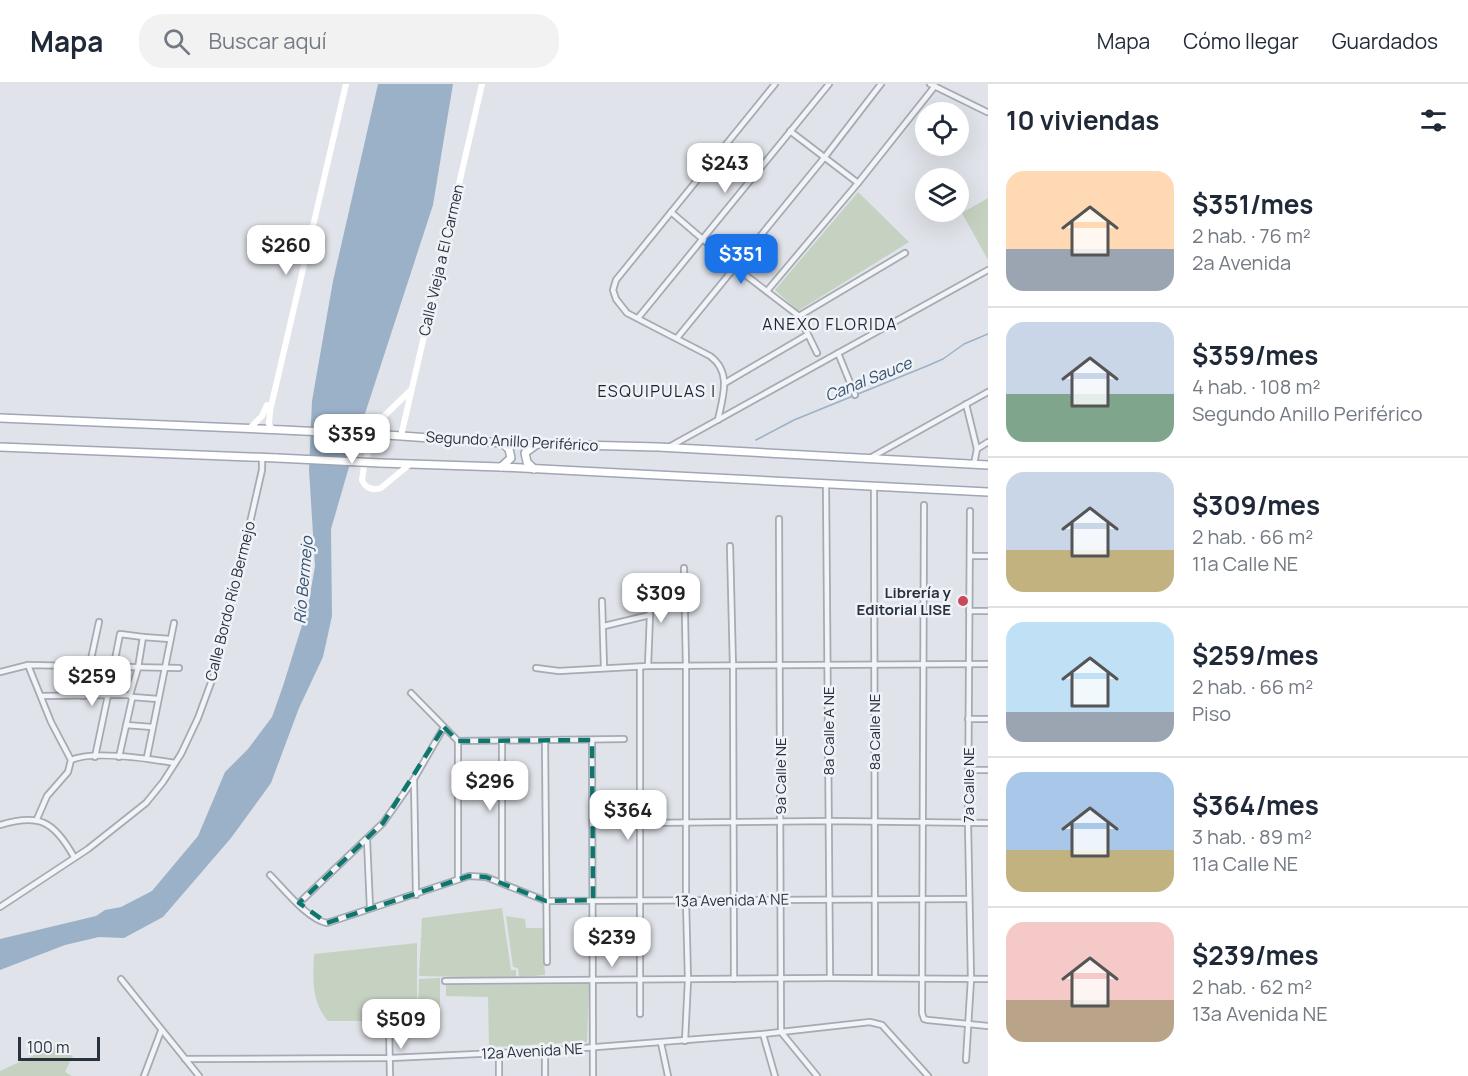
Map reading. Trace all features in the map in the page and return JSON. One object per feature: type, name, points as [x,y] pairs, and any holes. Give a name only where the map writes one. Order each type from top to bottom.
[{"type":"main road","points":[[272,429],[269,424],[270,411],[346,84]]},
{"type":"main road","name":"Calle Vieja a El Carmen","points":[[401,436],[482,84]]},
{"type":"main road","points":[[250,428],[266,409],[331,151]]},
{"type":"main road","points":[[410,464],[381,488],[375,490],[362,480],[374,429],[378,422],[412,390]]},
{"type":"main road","name":"Segundo Anillo Periférico","points":[[0,418],[272,429],[502,443],[667,448],[988,465]]},
{"type":"main road","points":[[501,467],[511,458],[511,453],[502,443]]},
{"type":"main road","points":[[534,469],[525,458],[525,453],[537,444]]},
{"type":"main road","name":"Segundo Anillo Periférico","points":[[0,447],[380,464],[501,467],[988,492]]},
{"type":"street","points":[[718,420],[725,383],[723,370],[716,360],[627,313],[616,300],[613,290],[616,280],[775,84]]},
{"type":"street","points":[[638,318],[829,84]]},
{"type":"street","points":[[677,338],[824,158],[881,84]]},
{"type":"street","points":[[767,291],[858,183],[932,85],[987,112]]},
{"type":"street","points":[[790,131],[858,183]]},
{"type":"street","points":[[671,212],[735,267],[799,316],[817,353]]},
{"type":"street","points":[[799,316],[905,253]]},
{"type":"street","points":[[667,448],[988,270]]},
{"type":"street","points":[[725,383],[807,335]]},
{"type":"street","points":[[838,353],[855,394]]},
{"type":"street","points":[[868,459],[988,392]]},
{"type":"street","points":[[966,404],[977,448],[974,464]]},
{"type":"street","points":[[977,448],[988,442]]},
{"type":"street","name":"Calle Bordo Río Bermejo","points":[[0,906],[88,849],[147,803],[175,763],[198,718],[216,669],[262,470],[262,457]]},
{"type":"street","name":"8a Calle A NE","points":[[826,484],[830,978]]},
{"type":"street","name":"8a Calle NE","points":[[874,487],[875,978]]},
{"type":"street","points":[[924,505],[922,1013],[924,1019],[988,1026]]},
{"type":"street","name":"7a Calle NE","points":[[966,1060],[971,979],[968,823],[970,511]]},
{"type":"street","name":"9a Calle NE","points":[[779,519],[781,1032]]},
{"type":"street","points":[[730,546],[734,667],[732,822],[734,979]]},
{"type":"street","points":[[970,556],[988,556]]},
{"type":"street","points":[[684,568],[688,980],[685,1041]]},
{"type":"street","points":[[646,582],[650,615],[648,666]]},
{"type":"street","points":[[602,601],[604,668]]},
{"type":"street","points":[[969,611],[988,611]]},
{"type":"street","points":[[604,626],[650,615]]},
{"type":"street","points":[[82,696],[99,622]]},
{"type":"street","points":[[147,757],[174,623]]},
{"type":"street","points":[[95,757],[120,634],[170,639]]},
{"type":"street","points":[[119,757],[143,637]]},
{"type":"street","points":[[536,668],[559,671],[648,666],[988,664]]},
{"type":"street","points":[[28,665],[71,760],[68,772],[47,796],[37,819]]},
{"type":"street","points":[[0,672],[28,665],[179,668]]},
{"type":"street","points":[[639,667],[640,1014]]},
{"type":"street","points":[[411,693],[458,741],[458,879]]},
{"type":"street","points":[[41,696],[108,695],[158,699]]},
{"type":"street","points":[[969,719],[988,719]]},
{"type":"street","points":[[126,725],[152,727]]},
{"type":"street","points":[[270,875],[299,903],[383,823],[414,779],[444,727]]},
{"type":"street","points":[[458,741],[624,739]]},
{"type":"street","points":[[592,740],[593,1076]]},
{"type":"street","points":[[502,741],[502,882]]},
{"type":"street","points":[[546,741],[547,962]]},
{"type":"street","points":[[71,760],[95,757],[147,757],[175,763]]},
{"type":"street","points":[[968,770],[988,770]]},
{"type":"street","points":[[414,779],[416,895]]},
{"type":"street","points":[[0,825],[37,819],[54,828],[74,857]]},
{"type":"street","points":[[639,823],[829,821],[988,823]]},
{"type":"street","points":[[367,840],[370,908]]},
{"type":"street","name":"13a Avenida A NE","points":[[299,903],[320,922],[327,923],[469,876],[486,877],[502,882],[546,901],[969,899]]},
{"type":"street","points":[[445,981],[780,978],[988,980]]},
{"type":"street","points":[[121,979],[199,1076]]},
{"type":"street","name":"12a Avenida NE","points":[[184,1059],[390,1058],[545,1051],[763,1034],[864,1022],[879,1023],[928,1076]]},
{"type":"street","points":[[390,1024],[390,1076]]},
{"type":"street","points":[[144,1076],[161,1031]]},
{"type":"street","points":[[781,1032],[817,1076]]},
{"type":"street","points":[[763,1034],[775,1076]]},
{"type":"street","points":[[661,1043],[668,1076]]},
{"type":"street","points":[[545,1051],[545,1076]]},
{"type":"street","points":[[499,1053],[499,1076]]},
{"type":"highlighted area","points":[[444,727],[458,741],[592,740],[593,900],[546,901],[486,877],[469,876],[327,923],[299,903],[383,823]]},
{"type":"green space","points":[[858,192],[909,242],[798,311],[775,290]]},
{"type":"green space","points":[[988,198],[988,260],[967,222],[969,222],[969,209]]},
{"type":"green space","points":[[502,908],[511,970],[516,970],[516,978],[419,976],[422,918]]},
{"type":"green space","points":[[506,916],[525,919],[526,928],[543,928],[545,975],[519,977],[518,968],[513,967]]},
{"type":"green space","points":[[417,943],[417,1021],[328,1021],[322,1014],[316,998],[314,954]]},
{"type":"green space","points":[[440,978],[440,1007],[418,1007],[419,979]]},
{"type":"green space","points":[[589,984],[587,1042],[489,1047],[488,997],[446,996],[446,985]]},
{"type":"green space","points":[[54,1046],[73,1056],[65,1072],[72,1076],[0,1076],[0,1071]]},
{"type":"water","points":[[378,84],[453,84],[433,205],[360,429],[331,529],[332,616],[323,657],[299,708],[271,783],[231,838],[163,917],[124,938],[99,937],[65,945],[0,970],[0,939],[96,916],[105,910],[121,907],[152,891],[198,836],[225,772],[248,749],[272,717],[308,606],[315,566],[309,470],[312,401],[333,281]]},
{"type":"waterway","name":"Canal Sauce","points":[[756,440],[794,420],[943,359],[964,344],[988,334]]},
{"type":"place","name":"Librería y Editorial LISE","points":[[963,601]]},
{"type":"district","name":"ANEXO FLORIDA","points":[[830,324]]},
{"type":"district","name":"ESQUIPULAS I","points":[[657,391]]},
{"type":"water label","name":"Río Bermejo","points":[[303,580]]}]
